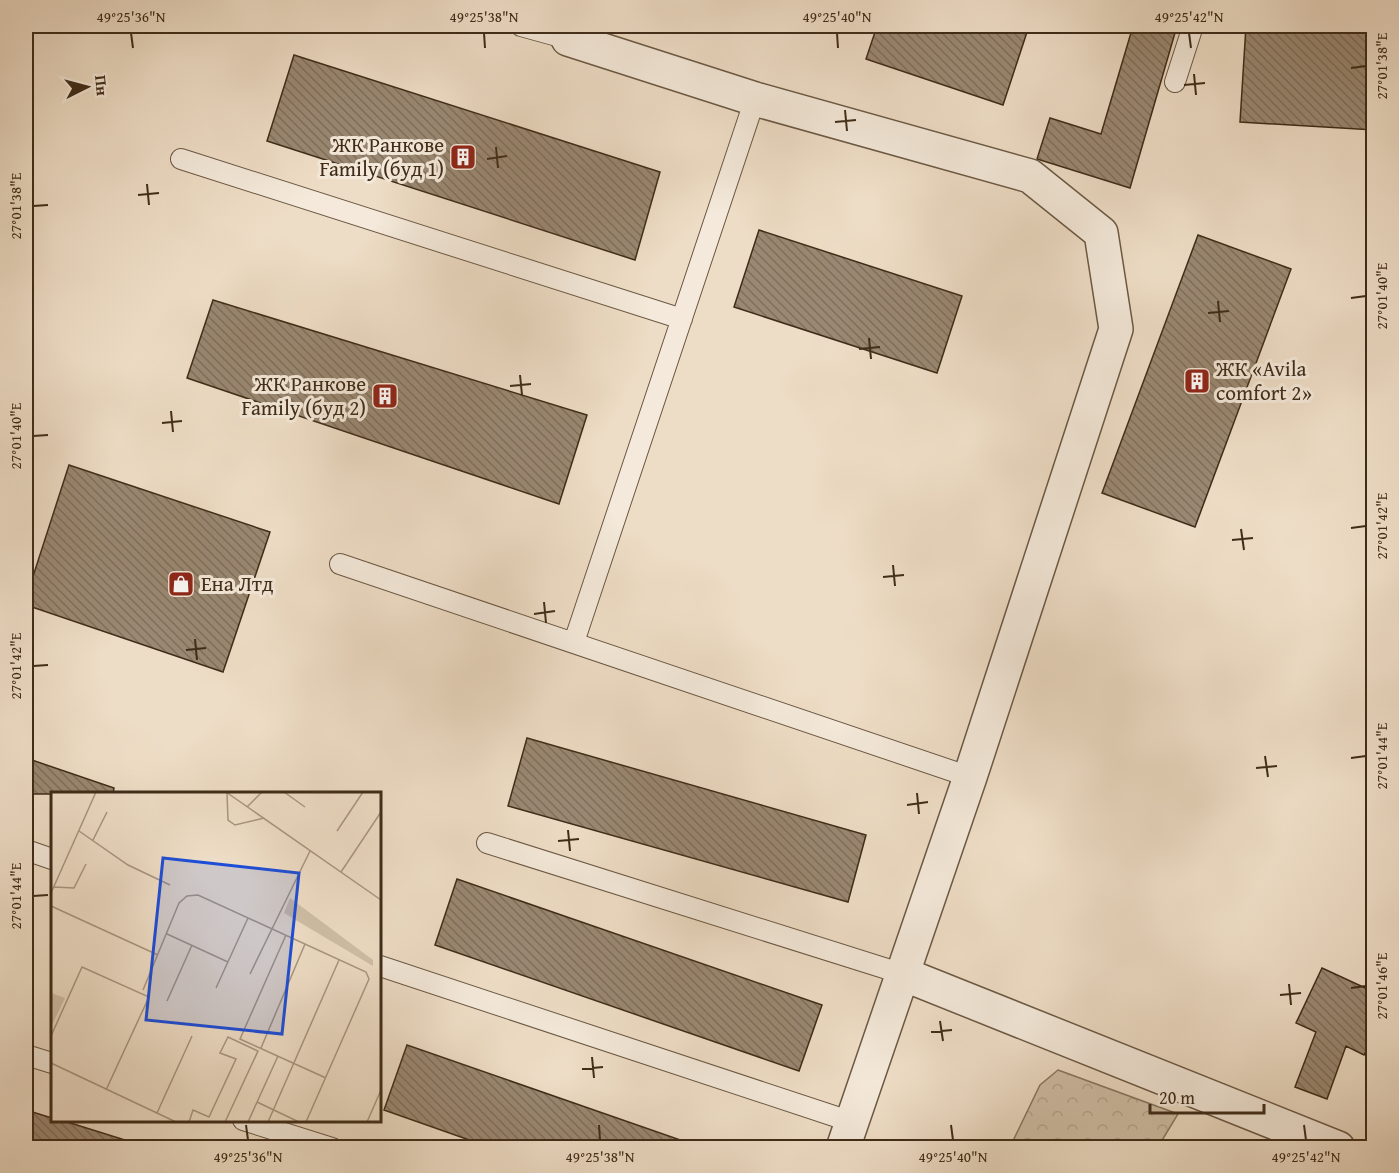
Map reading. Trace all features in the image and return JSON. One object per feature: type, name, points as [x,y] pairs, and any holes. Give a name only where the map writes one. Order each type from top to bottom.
[{"type":"street","points":[[570,32],[755,99],[1030,176],[1101,233],[1116,329],[969,777],[848,1135]]},
{"type":"street","points":[[903,974],[1338,1148]]},
{"type":"lane","points":[[521,26],[570,32]]},
{"type":"lane","points":[[1175,82],[1193,26]]},
{"type":"lane","points":[[574,642],[755,99]]},
{"type":"lane","points":[[182,159],[682,319]]},
{"type":"lane","points":[[340,564],[969,777]]},
{"type":"lane","points":[[487,843],[903,974]]},
{"type":"lane","points":[[26,850],[51,859]]},
{"type":"lane","points":[[381,966],[848,1135]]},
{"type":"lane","points":[[26,1055],[51,1063]]},
{"type":"lane","points":[[249,1122],[332,1148]]},
{"type":"green space","points":[[1058,1070],[1178,1114],[1158,1147],[1010,1147],[1040,1085]]},
{"type":"building","points":[[877,26],[1029,26],[1003,105],[866,59]]},
{"type":"building","points":[[1133,26],[1177,26],[1130,188],[1037,159],[1050,118],[1101,134]]},
{"type":"building","points":[[1246,26],[1374,26],[1374,130],[1240,122]]},
{"type":"building","name":"ЖК Ранкове Family (буд 1)","points":[[294,55],[660,172],[635,260],[267,141]]},
{"type":"building","points":[[759,230],[962,296],[937,373],[734,307]]},
{"type":"building","name":"ЖК «Avila comfort 2»","points":[[1198,235],[1291,269],[1195,527],[1102,493]]},
{"type":"building","name":"ЖК Ранкове Family (буд 2)","points":[[213,300],[587,415],[559,504],[187,378]]},
{"type":"building","points":[[69,465],[270,532],[223,672],[26,605],[26,598]]},
{"type":"building","points":[[527,738],[866,835],[848,902],[508,806]]},
{"type":"building","points":[[26,758],[114,788],[113,792],[26,794]]},
{"type":"building","points":[[457,879],[822,1005],[799,1071],[435,945]]},
{"type":"building","points":[[1322,968],[1374,992],[1374,1035],[1364,1055],[1346,1046],[1327,1099],[1295,1087],[1316,1032],[1296,1023]]},
{"type":"building","points":[[407,1045],[689,1143],[689,1148],[492,1148],[384,1110]]},
{"type":"building","points":[[26,1110],[51,1118],[51,1122],[67,1122],[125,1140],[124,1148],[26,1148]]},
{"type":"place","name":"ЖК Ранкове Family (буд 1)","points":[[463,157]]},
{"type":"place","name":"ЖК «Avila comfort 2»","points":[[1197,381]]},
{"type":"place","name":"ЖК Ранкове Family (буд 2)","points":[[385,396]]},
{"type":"place","name":"Ена Лтд","points":[[181,584]]}]
